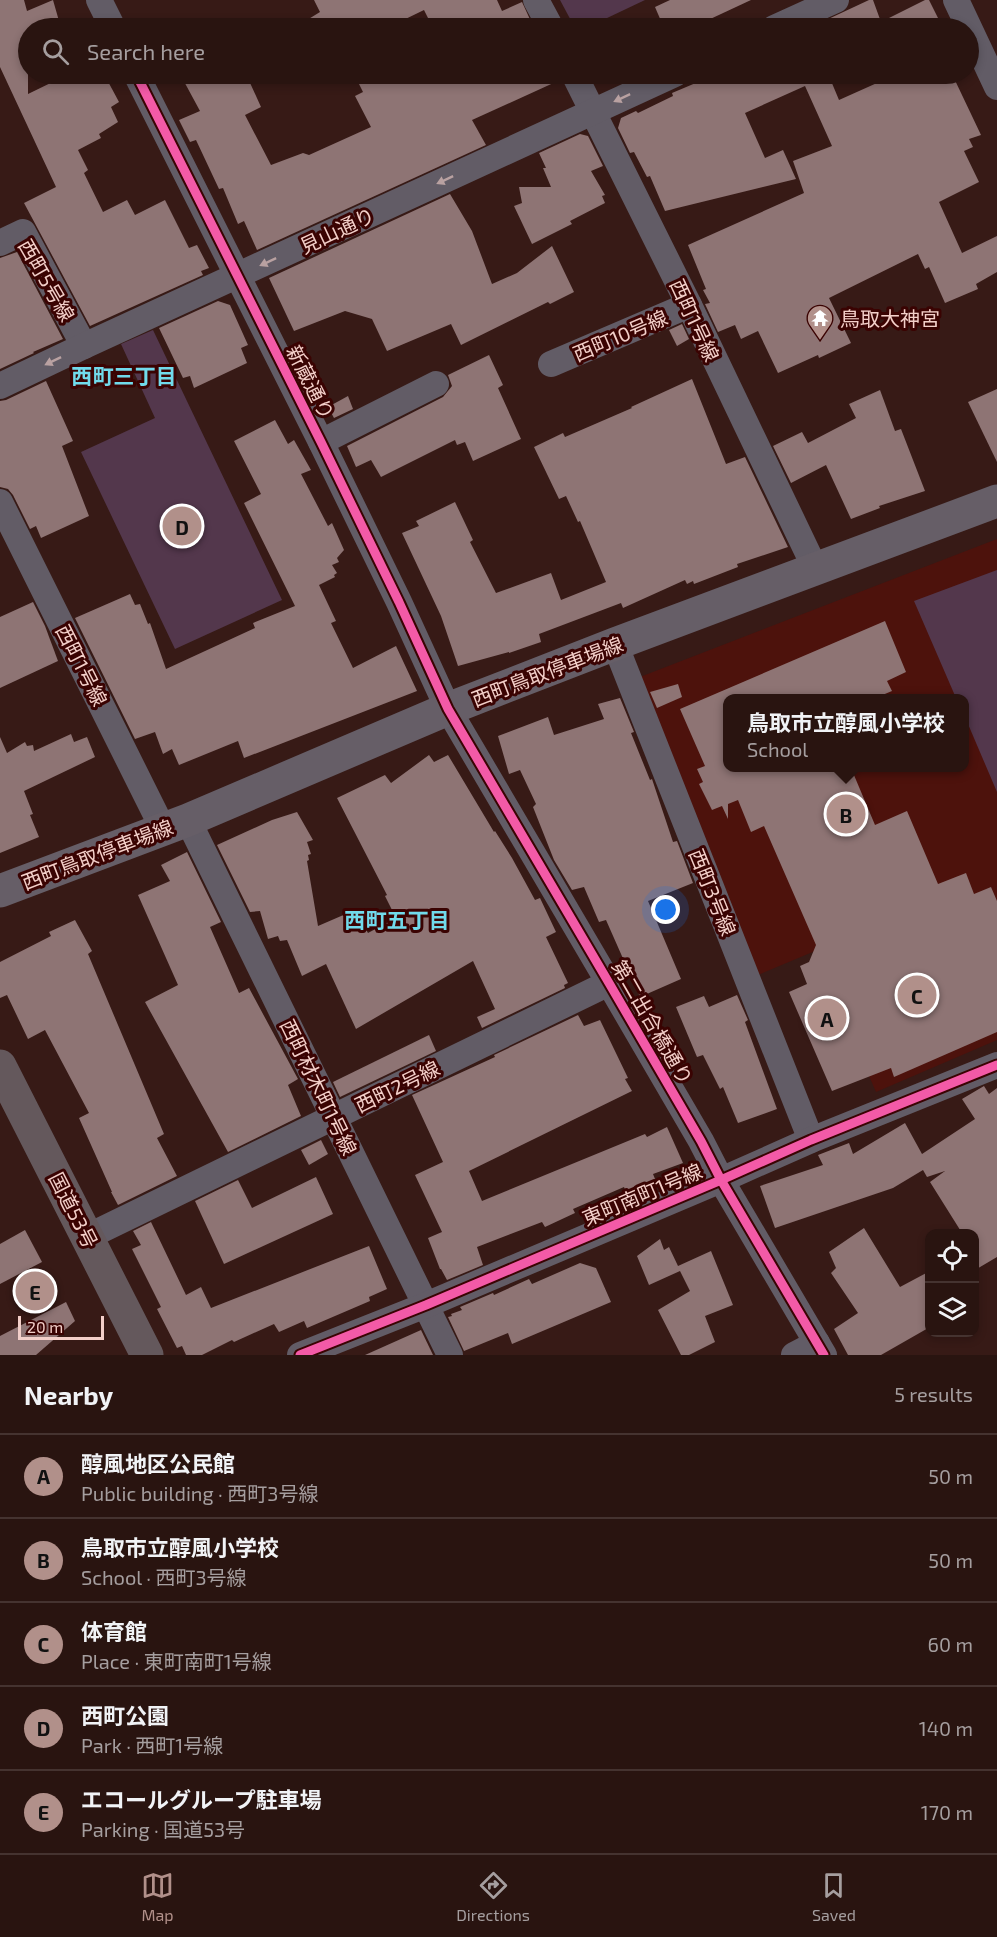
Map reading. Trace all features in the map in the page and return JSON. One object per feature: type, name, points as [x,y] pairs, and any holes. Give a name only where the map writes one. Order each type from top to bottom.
[{"type":"highway","name":"国道53号","points":[[0,1066],[147,1355]]},
{"type":"main road","name":"西町鳥取停車場線","points":[[0,891],[175,824],[448,709],[815,568],[997,501]]},
{"type":"street","points":[[99,0],[108,18]]},
{"type":"street","points":[[536,0],[546,18]]},
{"type":"street","points":[[796,18],[836,0]]},
{"type":"street","points":[[956,0],[964,18]]},
{"type":"street","points":[[979,49],[997,87]]},
{"type":"street","name":"新蔵通り","points":[[141,84],[321,442],[448,709]]},
{"type":"street","name":"西町1号線","points":[[579,84],[689,305],[815,568]]},
{"type":"street","name":"見山通り","points":[[0,386],[653,84]]},
{"type":"street","name":"西町5号線","points":[[0,243],[23,232],[84,346]]},
{"type":"street","name":"西町10号線","points":[[551,364],[689,305]]},
{"type":"street","points":[[321,442],[436,384]]},
{"type":"street","name":"西町1号線","points":[[0,502],[175,824]]},
{"type":"street","name":"西町3号線","points":[[615,644],[811,1140]]},
{"type":"street","name":"第二出合橋通り","points":[[448,709],[701,1141],[812,1351]]},
{"type":"street","name":"西町材木町1号線","points":[[175,824],[334,1117],[450,1355]]},
{"type":"street","name":"西町2号線","points":[[87,1237],[609,983]]},
{"type":"street","name":"東町南町1号線","points":[[300,1355],[426,1305],[811,1140],[997,1065]]},
{"type":"shaded area","points":[[560,0],[645,0],[607,18],[570,18]]},
{"type":"shaded area","points":[[153,330],[282,600],[175,649],[81,452],[155,418],[121,344]]},
{"type":"shaded area","points":[[997,539],[997,1040],[876,1092],[815,951],[758,975],[640,677]]},
{"type":"shaded area","points":[[997,570],[997,792],[969,726],[969,694],[954,694],[914,601]]},
{"type":"building","points":[[0,0],[24,0],[27,11],[53,0],[58,18],[18,18],[18,84],[28,84],[28,94],[48,84],[109,84],[119,102],[111,107],[118,122],[99,134],[101,138],[78,150],[88,170],[84,173],[103,212],[127,200],[135,215],[165,200],[189,248],[197,245],[209,268],[201,271],[203,275],[90,326],[24,203],[56,187],[0,67]]},
{"type":"building","points":[[314,0],[497,0],[502,11],[522,2],[529,18],[428,18],[424,10],[408,18],[310,18],[320,12]]},
{"type":"building","points":[[670,0],[751,0],[712,18],[660,18],[655,7]]},
{"type":"building","points":[[873,0],[880,18],[830,18]]},
{"type":"building","points":[[925,0],[929,0],[938,18],[889,18]]},
{"type":"building","points":[[185,84],[251,84],[261,107],[245,115],[271,165],[303,153],[309,155],[371,127],[355,96],[363,92],[359,84],[551,84],[472,120],[486,145],[257,250],[244,221],[238,224],[223,188],[219,189],[196,140],[190,142],[179,120],[200,111]]},
{"type":"building","points":[[693,84],[832,84],[839,100],[875,84],[957,84],[981,135],[969,139],[973,147],[964,151],[979,182],[939,202],[962,253],[997,236],[997,272],[976,284],[978,289],[945,303],[929,267],[925,269],[918,254],[829,298],[851,343],[778,373],[758,331],[741,339],[735,325],[718,332],[705,304],[710,303],[703,290],[706,289],[688,245],[804,193],[793,161],[832,146],[805,86],[745,113],[765,158],[783,150],[796,179],[665,211],[650,176],[647,177],[634,152],[630,153],[618,128],[621,118],[636,111],[638,113],[673,96],[672,93]]},
{"type":"building","points":[[580,134],[588,136],[603,166],[591,171],[605,195],[602,196],[605,203],[570,221],[572,224],[532,244],[514,206],[522,203],[519,187],[551,187],[539,153]]},
{"type":"building","points":[[450,194],[472,231],[492,284],[517,273],[552,246],[574,292],[550,304],[548,302],[461,345],[451,324],[387,351],[372,319],[345,311],[294,331],[269,278]]},
{"type":"building","points":[[17,252],[63,339],[0,369],[0,258]]},
{"type":"building","points":[[218,301],[230,305],[248,345],[241,348],[247,363],[194,388],[190,376],[183,378],[159,328]]},
{"type":"building","points":[[682,324],[689,339],[677,346],[669,330]]},
{"type":"building","points":[[489,355],[503,385],[498,388],[521,439],[473,461],[465,442],[457,445],[455,440],[381,477],[371,460],[356,467],[347,446],[443,397],[452,386],[448,375]]},
{"type":"building","points":[[692,379],[726,464],[745,457],[788,547],[737,564],[738,567],[694,584],[693,581],[687,584],[685,580],[623,608],[621,603],[539,634],[541,642],[458,666],[441,616],[402,533],[419,526],[416,521],[455,502],[473,540],[470,542],[496,593],[551,573],[561,600],[606,582],[580,521],[578,522],[566,496],[559,499],[534,447],[563,433],[565,437]]},
{"type":"building","points":[[46,381],[73,441],[62,446],[89,516],[41,538],[36,526],[30,529],[13,495],[8,489],[0,487],[0,401]]},
{"type":"building","points":[[997,389],[997,462],[968,402]]},
{"type":"building","points":[[880,390],[895,431],[901,429],[925,491],[879,506],[880,508],[851,519],[826,465],[791,483],[773,446],[802,432],[808,443],[856,418],[849,404]]},
{"type":"building","points":[[348,396],[353,409],[334,418],[328,407]]},
{"type":"building","points":[[275,420],[288,444],[294,440],[311,470],[301,474],[328,526],[332,523],[344,550],[337,558],[339,562],[332,565],[337,573],[335,577],[319,585],[336,621],[331,623],[353,668],[396,646],[417,691],[244,758],[238,741],[179,765],[172,749],[163,754],[155,732],[135,739],[75,618],[130,594],[135,605],[140,604],[148,624],[150,623],[166,669],[255,628],[253,623],[295,606],[244,503],[261,494],[234,441]]},
{"type":"building","points":[[33,602],[58,661],[0,688],[0,617]]},
{"type":"building","points":[[885,621],[906,672],[887,681],[892,691],[885,694],[723,694],[723,772],[853,772],[875,825],[907,811],[938,884],[966,873],[974,894],[991,887],[997,901],[997,1032],[894,1077],[891,1068],[832,1091],[789,992],[807,984],[800,966],[809,962],[816,945],[764,826],[751,832],[738,800],[728,804],[728,819],[722,806],[712,810],[699,784],[703,782],[697,769],[705,766],[680,709]]},
{"type":"building","points":[[678,684],[682,697],[657,708],[650,692]]},
{"type":"building","points":[[620,698],[634,732],[631,733],[650,780],[652,779],[673,842],[677,841],[693,883],[648,901],[681,979],[640,997],[606,920],[599,922],[584,887],[572,890],[554,860],[533,807],[536,804],[520,770],[509,774],[498,736],[548,717],[554,735],[604,719],[598,704]]},
{"type":"building","points":[[71,734],[74,742],[87,737],[95,757],[24,791],[39,837],[0,853],[0,737],[7,753],[25,742],[27,746],[33,745],[34,751]]},
{"type":"building","points":[[429,755],[434,762],[448,755],[512,858],[535,900],[540,898],[556,932],[546,937],[568,983],[564,985],[565,988],[482,1028],[477,1017],[495,1009],[473,961],[356,1029],[326,964],[302,976],[287,940],[280,941],[278,936],[268,939],[260,911],[250,912],[217,845],[272,820],[297,812],[313,840],[307,842],[311,854],[308,855],[309,860],[307,861],[318,926],[355,910],[368,933],[396,918],[385,896],[387,895],[337,798],[385,775],[391,783]]},
{"type":"building","points":[[187,852],[221,922],[210,927],[239,993],[249,988],[298,1079],[288,1085],[301,1116],[228,1152],[145,1002],[178,985],[138,895],[170,881],[161,865]]},
{"type":"building","points":[[75,920],[92,951],[88,954],[164,1134],[157,1138],[177,1176],[118,1205],[79,1118],[89,1113],[45,1030],[28,1039],[7,995],[0,998],[0,962],[51,936],[49,932]]},
{"type":"building","points":[[737,995],[748,1020],[745,1022],[777,1109],[738,1123],[723,1087],[720,1089],[703,1055],[697,1057],[676,1007],[704,996],[709,1007]]},
{"type":"building","points":[[578,1015],[584,1026],[600,1020],[632,1091],[469,1171],[482,1201],[645,1134],[647,1137],[667,1127],[683,1163],[653,1174],[655,1179],[626,1192],[624,1187],[573,1209],[575,1213],[545,1227],[542,1222],[477,1247],[483,1265],[447,1280],[440,1269],[428,1238],[442,1232],[415,1175],[443,1162],[412,1095],[495,1057],[494,1055]]},
{"type":"building","points":[[429,1035],[436,1051],[340,1097],[333,1082]]},
{"type":"building","points":[[984,1086],[989,1094],[997,1088],[997,1257],[979,1268],[979,1229],[959,1229],[930,1182],[945,1171],[927,1177],[923,1170],[893,1188],[775,1228],[760,1186],[823,1165],[818,1155],[849,1143],[853,1154],[905,1123],[922,1154],[975,1119],[962,1099]]},
{"type":"building","points":[[321,1140],[328,1154],[309,1165],[301,1150]]},
{"type":"building","points":[[316,1177],[333,1214],[224,1264],[195,1201],[238,1180],[252,1208]]},
{"type":"building","points":[[151,1222],[186,1295],[201,1287],[211,1308],[369,1246],[387,1289],[369,1297],[370,1301],[307,1328],[304,1321],[279,1332],[274,1324],[234,1342],[232,1340],[202,1355],[186,1355],[182,1346],[177,1348],[157,1309],[161,1307],[132,1249],[141,1245],[133,1231]]},
{"type":"building","points":[[864,1228],[900,1287],[925,1274],[925,1330],[881,1355],[848,1355],[834,1329],[858,1313],[831,1273],[836,1268],[829,1252]]},
{"type":"building","points":[[25,1230],[42,1262],[0,1284],[0,1244]]},
{"type":"building","points":[[660,1239],[664,1250],[669,1247],[678,1266],[711,1251],[733,1305],[705,1316],[715,1342],[689,1355],[681,1355],[658,1310],[690,1291],[680,1271],[649,1285],[637,1256]]},
{"type":"building","points":[[580,1263],[596,1268],[611,1302],[512,1344],[508,1333],[464,1351],[448,1317],[462,1310],[460,1307],[529,1279],[532,1284]]},
{"type":"building","points":[[66,1302],[75,1321],[36,1355],[0,1355],[0,1336]]},
{"type":"building","points":[[421,1330],[433,1355],[365,1355]]},
{"type":"cycle path","points":[[141,84],[321,442],[448,709],[824,1355]]},
{"type":"cycle path","points":[[300,1355],[426,1305],[811,1140],[997,1065]]},
{"type":"place","name":"鳥取大神宮","points":[[820,341]]},
{"type":"place","name":"西町公園","points":[[182,526]]},
{"type":"place","name":"鳥取市立醇風小学校","points":[[846,814]]},
{"type":"place","name":"体育館","points":[[917,995]]},
{"type":"place","name":"醇風地区公民館","points":[[827,1018]]},
{"type":"place","name":"エコールグループ駐車場","points":[[35,1291]]},
{"type":"district","name":"西町三丁目","points":[[124,375]]},
{"type":"district","name":"西町五丁目","points":[[397,919]]}]
